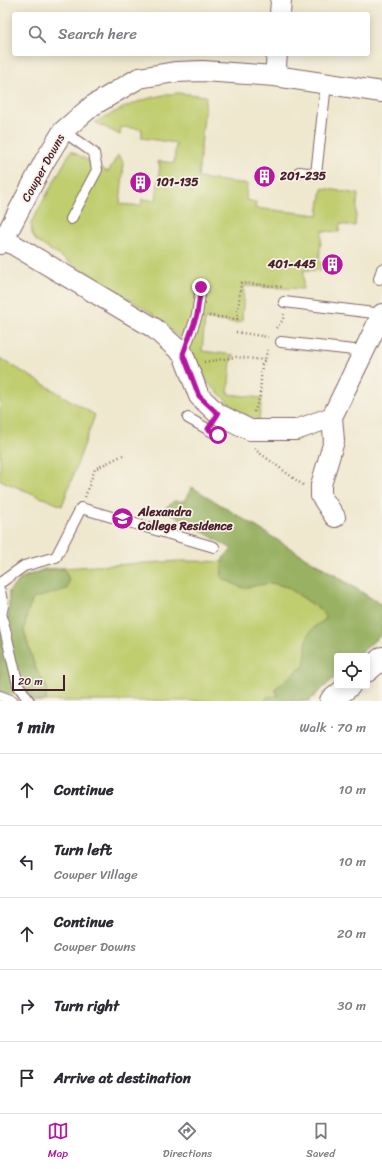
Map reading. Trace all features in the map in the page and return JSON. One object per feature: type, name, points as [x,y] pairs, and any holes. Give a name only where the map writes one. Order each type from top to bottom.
[{"type":"main road","points":[[370,668],[382,658]]},
{"type":"street","points":[[280,12],[281,0]]},
{"type":"street","points":[[275,76],[277,56]]},
{"type":"street","name":"Cowper Downs","points":[[213,421],[199,396],[183,354],[154,328],[2,241],[62,131],[92,106],[139,78],[175,72],[203,71],[275,76],[382,92]]},
{"type":"street","points":[[335,517],[321,496],[321,485],[334,441],[332,417],[382,314]]},
{"type":"street","points":[[213,421],[250,430],[296,430],[332,417]]},
{"type":"lane","points":[[299,172],[316,174],[326,84]]},
{"type":"lane","points":[[62,131],[94,153],[98,170],[71,219]]},
{"type":"lane","points":[[183,354],[197,315],[201,287]]},
{"type":"lane","points":[[284,302],[382,314]]},
{"type":"lane","points":[[281,342],[363,351]]},
{"type":"lane","points":[[188,418],[213,421],[218,435]]},
{"type":"lane","points":[[0,583],[24,566],[56,557],[81,508],[214,547]]},
{"type":"lane","points":[[0,591],[3,606],[1,619],[18,685],[28,701]]},
{"type":"lane","points":[[0,696],[13,701]]},
{"type":"path","points":[[197,315],[237,319],[241,283],[285,288],[283,320],[271,337],[265,360],[262,363],[260,396],[251,421],[250,430],[256,451],[312,492],[321,496]]},
{"type":"path","points":[[236,332],[271,337]]},
{"type":"path","points":[[183,354],[201,362],[236,357],[265,360]]},
{"type":"path","points":[[81,508],[95,469],[123,455]]},
{"type":"green space","points":[[178,93],[206,96],[198,178],[247,184],[246,200],[256,202],[255,208],[318,215],[322,188],[358,194],[355,226],[340,224],[339,232],[322,231],[319,262],[321,263],[321,271],[304,270],[303,289],[244,286],[242,321],[237,323],[205,319],[202,351],[234,355],[231,361],[228,394],[262,398],[259,420],[240,413],[208,383],[187,345],[153,314],[36,241],[32,234],[31,223],[71,151],[108,172],[118,155],[124,163],[120,204],[141,206],[142,199],[156,201],[160,164],[158,164],[158,161],[174,163],[176,143],[142,138],[142,129],[121,127],[120,135],[95,122],[144,100]]},
{"type":"green space","points":[[0,358],[95,415],[62,506],[0,480]]},
{"type":"green space","points":[[192,487],[382,605],[382,634],[360,653],[334,653],[334,678],[309,701],[265,701],[267,697],[278,696],[275,689],[304,666],[306,644],[309,634],[312,629],[326,619],[321,610],[287,587],[271,583],[243,588],[221,578],[223,558],[232,549],[164,509],[174,501],[184,501]]},
{"type":"green space","points":[[180,561],[316,563],[382,605],[382,634],[360,653],[334,653],[334,678],[309,701],[30,701],[13,694],[0,692],[0,630],[9,616],[9,591],[21,578],[45,569]]},
{"type":"green space","points":[[63,568],[69,579],[67,589],[33,599],[27,614],[24,631],[35,667],[47,687],[46,701],[30,701],[13,694],[0,692],[0,630],[9,616],[9,591],[27,576],[40,571]]},
{"type":"place","name":"201-235","points":[[265,176]]},
{"type":"place","name":"101-135","points":[[140,182]]},
{"type":"place","name":"401-445","points":[[332,264]]},
{"type":"place","name":"Alexandra College Residence","points":[[123,519]]},
{"type":"route","points":[[201,287],[197,315],[183,354],[199,396],[218,414],[208,429],[218,435]]}]
